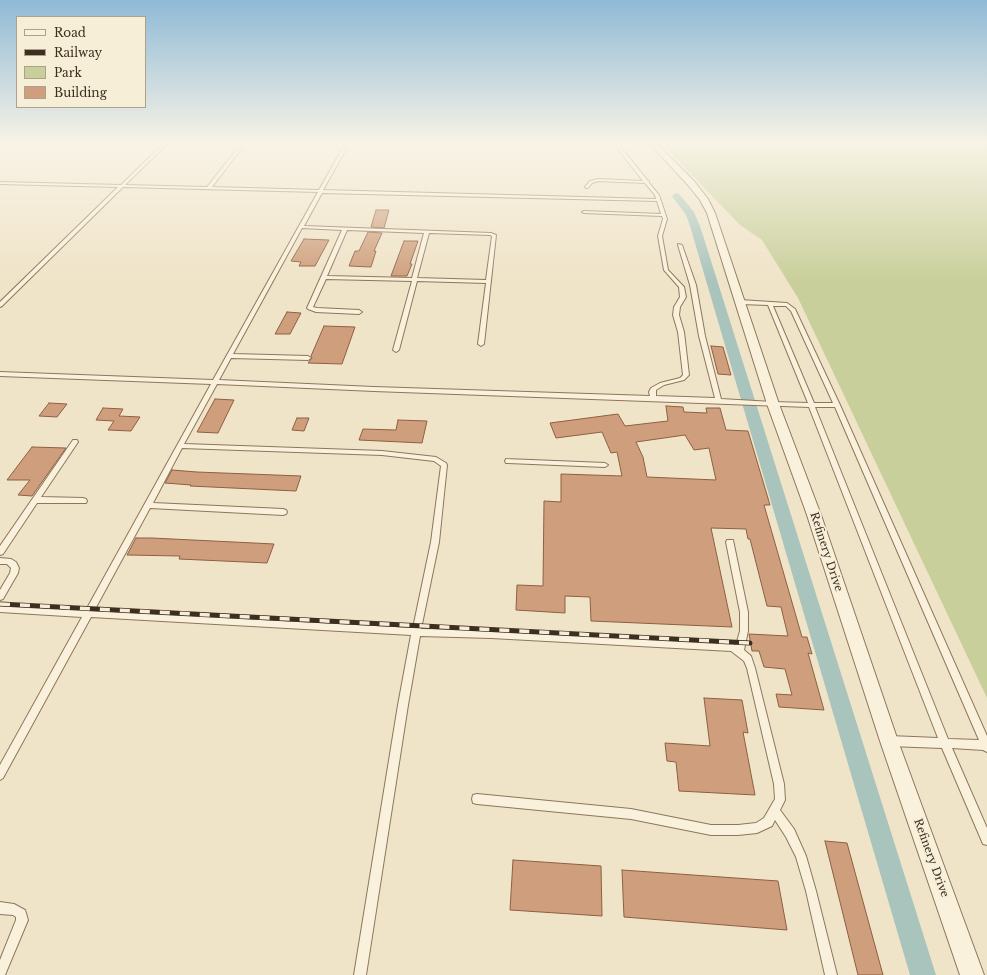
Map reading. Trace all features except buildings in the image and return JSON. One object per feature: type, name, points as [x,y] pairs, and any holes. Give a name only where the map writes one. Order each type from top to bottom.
[{"type":"street","name":"Refinery Drive","points":[[696,190],[704,199],[716,224],[740,302],[768,404],[814,515],[889,741],[972,975]]},
{"type":"lane","points":[[0,305],[118,190]]},
{"type":"lane","points":[[227,190],[660,200]]},
{"type":"lane","points":[[653,190],[660,200],[664,215],[665,225],[660,236],[666,270],[681,287],[683,297],[677,307],[676,315],[681,332],[686,375],[682,379],[662,384],[654,389],[652,392],[653,398]]},
{"type":"lane","points":[[0,774],[320,192]]},
{"type":"lane","points":[[584,212],[664,215]]},
{"type":"lane","points":[[300,227],[494,236],[481,344]]},
{"type":"lane","points":[[345,229],[311,305],[311,309],[359,312]]},
{"type":"lane","points":[[396,350],[427,232]]},
{"type":"lane","points":[[680,245],[692,285],[702,336],[719,401]]},
{"type":"lane","points":[[324,277],[488,282]]},
{"type":"lane","points":[[740,302],[787,305],[793,310],[837,405],[986,746],[889,741]]},
{"type":"lane","points":[[770,304],[797,368],[945,743],[987,840]]},
{"type":"lane","points":[[229,356],[308,358]]},
{"type":"lane","points":[[0,374],[398,390],[733,401],[768,404],[837,405]]},
{"type":"lane","points":[[0,552],[75,442]]},
{"type":"lane","points":[[180,446],[382,453],[436,459],[441,461],[444,465],[435,542],[416,632],[360,975]]},
{"type":"lane","points":[[508,461],[605,465]]},
{"type":"lane","points":[[36,500],[82,501]]},
{"type":"lane","points":[[148,505],[282,512]]},
{"type":"lane","points":[[730,542],[744,612],[744,631],[739,651]]},
{"type":"lane","points":[[0,561],[8,561],[13,564],[15,568],[14,573],[0,597]]},
{"type":"lane","points":[[0,609],[416,632],[491,634],[720,646],[732,647],[748,659],[779,784],[780,800],[768,822],[757,828],[712,830],[632,814],[477,800]]},
{"type":"lane","points":[[775,811],[790,833],[801,856],[831,975]]},
{"type":"lane","points":[[0,908],[14,910],[21,914],[22,920],[0,974]]},
{"type":"green space","points":[[706,190],[987,190],[987,698],[798,298],[762,240],[740,225]]},
{"type":"waterway","points":[[676,196],[691,214],[695,226],[923,975]]},
{"type":"railway","points":[[0,604],[750,643]]}]
